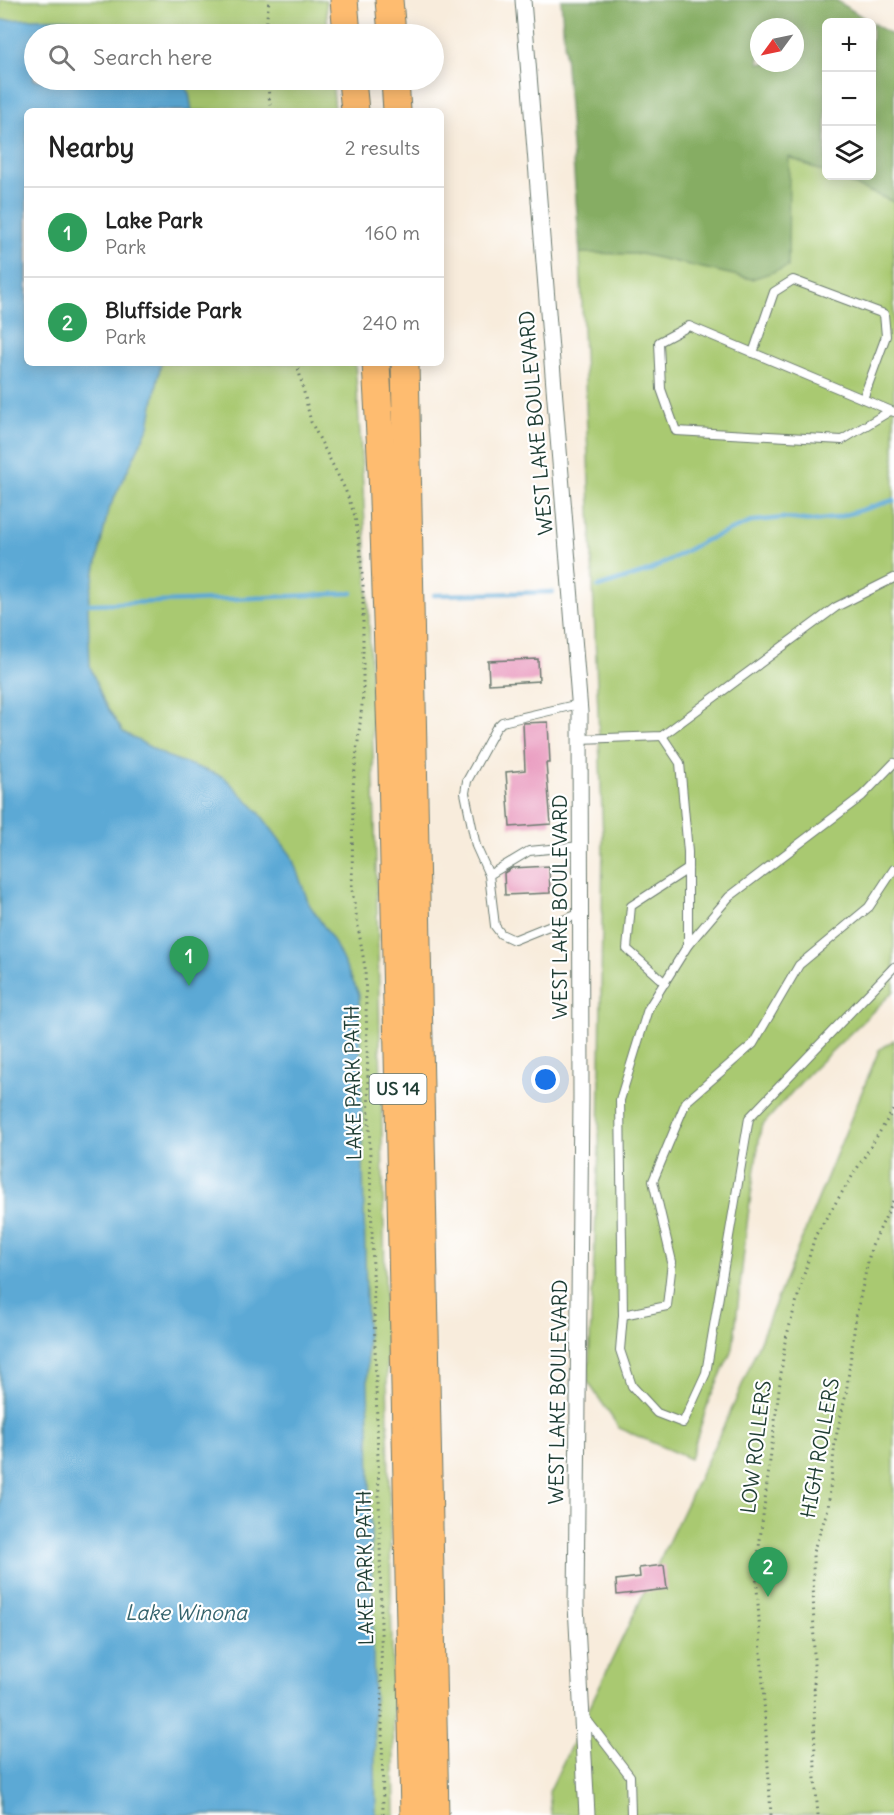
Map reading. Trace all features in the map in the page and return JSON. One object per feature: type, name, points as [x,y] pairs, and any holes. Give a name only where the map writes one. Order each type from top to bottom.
[{"type":"highway","points":[[344,0],[346,24]]},
{"type":"highway","points":[[389,0],[391,24]]},
{"type":"highway","points":[[353,90],[355,108]]},
{"type":"highway","points":[[396,90],[397,108]]},
{"type":"highway","name":"US 14","points":[[376,366],[392,756],[414,1815]]},
{"type":"highway","name":"US 14","points":[[405,366],[435,1815]]},
{"type":"street","name":"WEST LAKE BOULEVARD","points":[[524,0],[579,704],[581,1132],[576,1605],[587,1815]]},
{"type":"lane","points":[[753,353],[774,292],[793,280],[884,314],[886,336],[863,399]]},
{"type":"lane","points":[[689,326],[892,412],[842,440],[676,431],[661,389],[659,342],[689,326]]},
{"type":"lane","points":[[580,739],[662,736],[836,607],[894,578]]},
{"type":"lane","points":[[579,704],[502,722],[496,728],[467,781],[465,793],[476,846],[489,875],[495,926],[501,934],[514,939],[581,913]]},
{"type":"lane","points":[[662,736],[680,763],[688,869],[688,945]]},
{"type":"lane","points":[[894,763],[862,796],[729,897],[688,945],[648,1009],[620,1100],[623,1315],[620,1350],[632,1386],[657,1413],[683,1423],[706,1373],[748,1118],[894,968]]},
{"type":"lane","points":[[489,875],[529,851],[581,846]]},
{"type":"lane","points":[[664,982],[627,949],[631,906],[688,869]]},
{"type":"lane","points":[[623,1315],[667,1306],[672,1262],[653,1181],[686,1102],[753,1044],[799,965],[869,907],[894,869]]},
{"type":"lane","points":[[582,1712],[630,1776],[631,1815]]},
{"type":"path","points":[[266,24],[269,0]]},
{"type":"path","points":[[268,90],[271,108]]},
{"type":"path","name":"LAKE PARK PATH","points":[[298,366],[311,422],[345,489],[355,516],[363,585],[363,696],[353,787],[352,890],[366,979],[380,1536],[383,1815]]},
{"type":"path","name":"LOW ROLLERS","points":[[771,1815],[756,1571],[785,1342],[815,1236],[894,1109]]},
{"type":"path","name":"HIGH ROLLERS","points":[[818,1815],[815,1779],[813,1551],[828,1509],[835,1441],[846,1394],[856,1316],[871,1248],[894,1199]]},
{"type":"green space","name":"Lake Winona","points":[[0,0],[326,0],[327,24],[24,24],[24,90],[333,90],[335,108],[24,108],[24,366],[355,366],[368,582],[372,727],[395,1815],[0,1815]]},
{"type":"green space","points":[[561,0],[836,0],[864,18],[822,18],[822,171],[789,157],[788,267],[752,279],[641,254],[580,253]]},
{"type":"green space","points":[[876,25],[894,36],[894,202],[842,180],[876,180]]},
{"type":"green space","points":[[789,156],[822,171],[822,180],[842,180],[894,202],[894,991],[808,1074],[761,1127],[733,1348],[709,1400],[690,1459],[619,1428],[588,1382],[599,1150],[603,838],[580,253],[641,254],[752,279]]},
{"type":"green space","points":[[894,1040],[894,1815],[551,1815],[549,1792],[735,1402],[879,1050]]},
{"type":"water","name":"Lake Winona","points":[[64,19],[99,24],[24,24],[24,90],[187,90],[192,108],[24,108],[24,366],[160,366],[149,426],[108,511],[88,604],[90,666],[104,702],[123,732],[166,756],[224,777],[258,811],[291,855],[309,904],[333,940],[359,994],[376,1815],[0,1815],[0,20]]},
{"type":"building","points":[[538,659],[539,681],[489,684],[488,661]]},
{"type":"building","points":[[548,722],[550,763],[546,763],[551,824],[510,827],[506,772],[525,770],[523,723]]},
{"type":"building","points":[[549,866],[550,893],[505,895],[504,873],[512,868]]},
{"type":"building","points":[[664,1565],[667,1589],[617,1595],[616,1580],[640,1577],[639,1568]]},
{"type":"waterway","points":[[598,587],[649,571],[704,541],[754,521],[783,518],[813,521],[835,518],[894,500]]},
{"type":"waterway","points":[[434,595],[553,592]]},
{"type":"waterway","points":[[88,604],[352,593]]},
{"type":"place","name":"Lake Park","points":[[189,986]]},
{"type":"place","name":"Bluffside Park","points":[[768,1597]]}]
